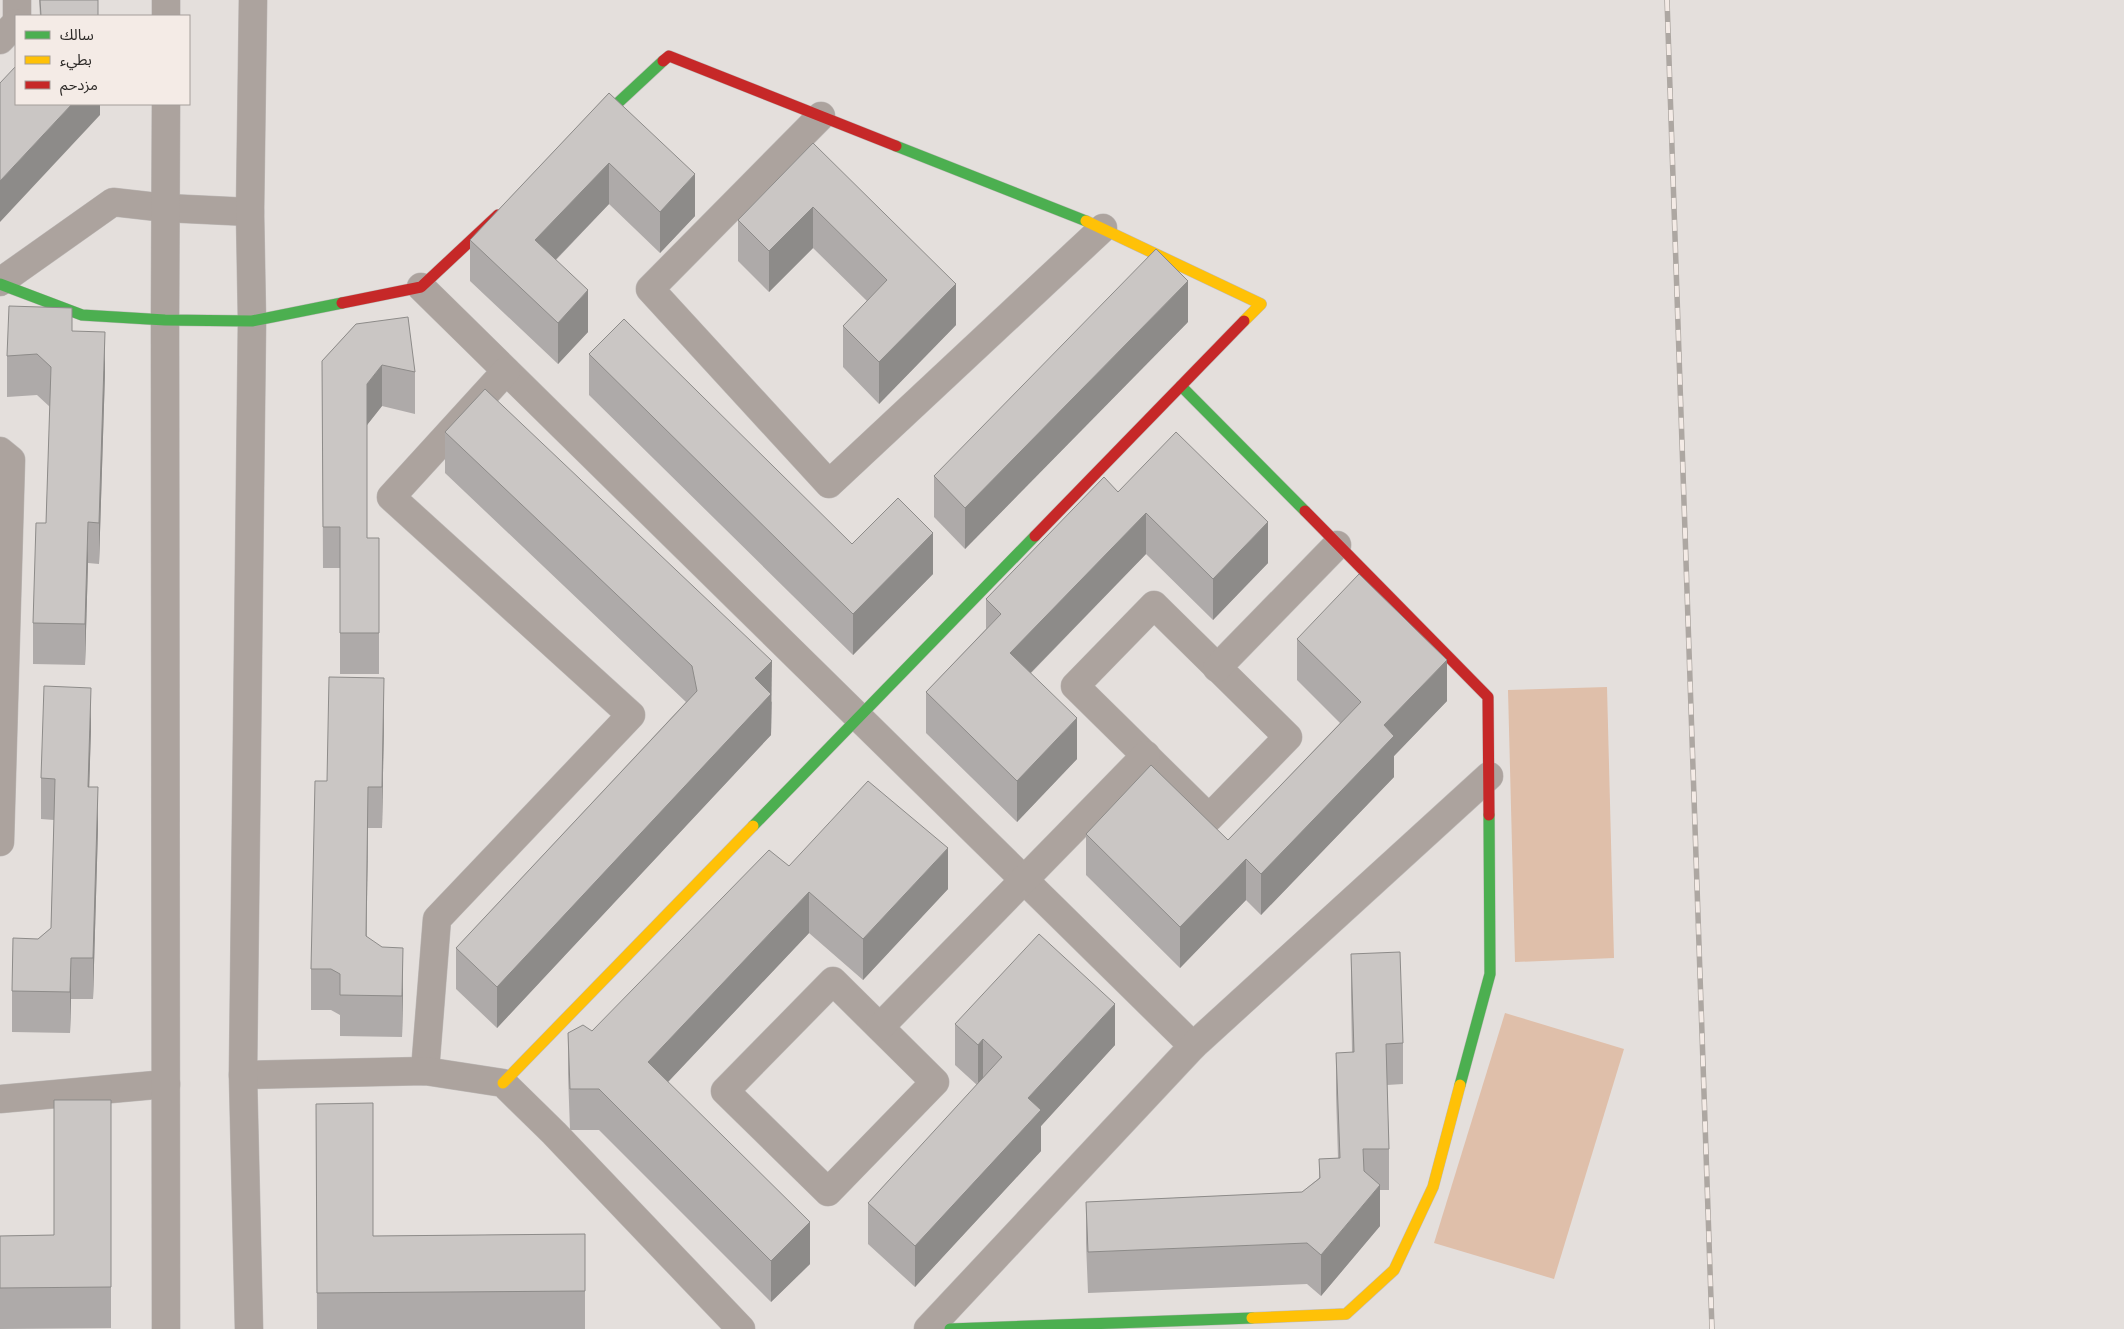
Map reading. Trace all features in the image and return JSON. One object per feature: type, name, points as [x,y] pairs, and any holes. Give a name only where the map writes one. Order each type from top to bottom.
[{"type":"street","points":[[17,0],[17,15]]},
{"type":"street","points":[[166,0],[166,15]]},
{"type":"street","points":[[249,1329],[244,1075],[252,321],[250,212],[253,0]]},
{"type":"street","points":[[0,40],[15,24]]},
{"type":"street","points":[[502,1083],[1261,304],[1103,228],[668,56],[581,138]]},
{"type":"street","points":[[166,105],[166,1329]]},
{"type":"street","points":[[821,116],[650,289],[829,484],[1103,228]]},
{"type":"street","points":[[0,283],[113,202],[166,208],[250,212]]},
{"type":"street","points":[[0,283],[82,314],[165,320],[252,321],[421,287],[508,206]]},
{"type":"street","points":[[421,287],[1193,1046]]},
{"type":"street","points":[[425,1071],[437,918],[631,715],[391,496],[506,371]]},
{"type":"street","points":[[950,1329],[1346,1314],[1394,1270],[1433,1187],[1490,974],[1488,697],[1181,386]]},
{"type":"street","points":[[0,451],[11,460],[4,536],[0,842]]},
{"type":"street","points":[[1217,668],[1337,545]]},
{"type":"street","points":[[1154,605],[1288,737],[1210,818],[1146,755],[1075,686],[1154,605]]},
{"type":"street","points":[[880,1028],[1146,755]]},
{"type":"street","points":[[928,1329],[1193,1046],[1488,776]]},
{"type":"street","points":[[833,980],[880,1028],[935,1082],[828,1192],[725,1091],[833,980]]},
{"type":"street","points":[[244,1075],[425,1071],[502,1083],[554,1133],[741,1329]]},
{"type":"street","points":[[0,1099],[166,1084]]},
{"type":"shaded area","points":[[1607,687],[1614,958],[1515,962],[1508,690]]},
{"type":"shaded area","points":[[1505,1013],[1624,1049],[1554,1279],[1434,1243]]},
{"type":"building","points":[[40,0],[98,0],[98,15],[41,15]]},
{"type":"building","points":[[15,67],[15,105],[71,105],[0,181],[0,83]]},
{"type":"building","points":[[609,93],[695,174],[660,212],[609,163],[535,240],[588,290],[558,323],[470,240]]},
{"type":"building","points":[[813,143],[956,284],[879,362],[843,326],[887,280],[813,207],[769,251],[738,220]]},
{"type":"building","points":[[1156,249],[1188,281],[965,508],[934,476]]},
{"type":"building","points":[[9,306],[72,308],[72,331],[105,332],[99,523],[88,522],[85,624],[33,623],[36,523],[46,523],[51,367],[37,354],[7,356]]},
{"type":"building","points":[[408,317],[415,372],[382,365],[367,384],[367,538],[379,538],[379,633],[340,633],[340,527],[323,527],[322,361],[356,324]]},
{"type":"building","points":[[624,319],[852,544],[898,498],[933,533],[853,614],[589,354]]},
{"type":"building","points":[[485,389],[772,661],[755,678],[771,694],[497,987],[456,948],[697,691],[692,666],[445,432]]},
{"type":"building","points":[[1176,432],[1268,522],[1213,579],[1146,513],[1010,653],[1077,718],[1017,781],[926,692],[1001,614],[986,599],[1104,477],[1118,492]]},
{"type":"building","points":[[1359,574],[1447,660],[1384,725],[1394,736],[1261,874],[1246,859],[1180,927],[1086,834],[1151,765],[1228,840],[1361,702],[1297,639]]},
{"type":"building","points":[[329,677],[384,678],[382,787],[368,787],[366,936],[382,947],[403,948],[402,996],[340,995],[340,974],[331,969],[311,969],[315,781],[327,781]]},
{"type":"building","points":[[44,686],[91,688],[88,787],[98,787],[93,958],[71,958],[70,992],[12,991],[13,938],[38,939],[51,928],[55,779],[41,778]]},
{"type":"building","points":[[868,781],[948,848],[863,939],[809,892],[648,1062],[810,1222],[771,1261],[599,1089],[570,1089],[568,1033],[583,1025],[592,1031],[769,850],[789,866]]},
{"type":"building","points":[[1039,934],[1115,1004],[1028,1098],[1041,1110],[915,1246],[868,1203],[1002,1057],[983,1039],[978,1045],[955,1024]]},
{"type":"building","points":[[1400,952],[1403,1043],[1386,1044],[1389,1149],[1363,1149],[1364,1171],[1380,1185],[1321,1255],[1307,1243],[1088,1252],[1086,1202],[1302,1192],[1320,1178],[1319,1159],[1340,1158],[1336,1053],[1354,1052],[1351,954]]},
{"type":"building","points":[[54,1100],[111,1100],[111,1287],[0,1288],[0,1236],[54,1235]]},
{"type":"building","points":[[373,1103],[373,1236],[585,1234],[585,1291],[317,1293],[316,1104]]},
{"type":"railway","points":[[1667,0],[1712,1329]]},
{"type":"traffic: fast","points":[[592,127],[663,61]]},
{"type":"traffic: fast","points":[[896,146],[1086,221]]},
{"type":"traffic: fast","points":[[0,284],[82,315],[165,320],[252,321],[342,303]]},
{"type":"traffic: fast","points":[[1181,386],[1305,511]]},
{"type":"traffic: fast","points":[[753,826],[1035,536]]},
{"type":"traffic: fast","points":[[1460,1085],[1490,974],[1489,815]]},
{"type":"traffic: fast","points":[[950,1329],[1252,1318]]},
{"type":"traffic: slow","points":[[1086,221],[1261,304],[1244,321]]},
{"type":"traffic: slow","points":[[503,1083],[753,826]]},
{"type":"traffic: slow","points":[[1252,1318],[1346,1314],[1394,1270],[1433,1187],[1460,1085]]},
{"type":"traffic: jam","points":[[663,61],[669,56],[896,146]]},
{"type":"traffic: jam","points":[[342,303],[421,287],[498,215]]},
{"type":"traffic: jam","points":[[1035,536],[1244,321]]},
{"type":"traffic: jam","points":[[1305,511],[1488,697],[1489,815]]}]
